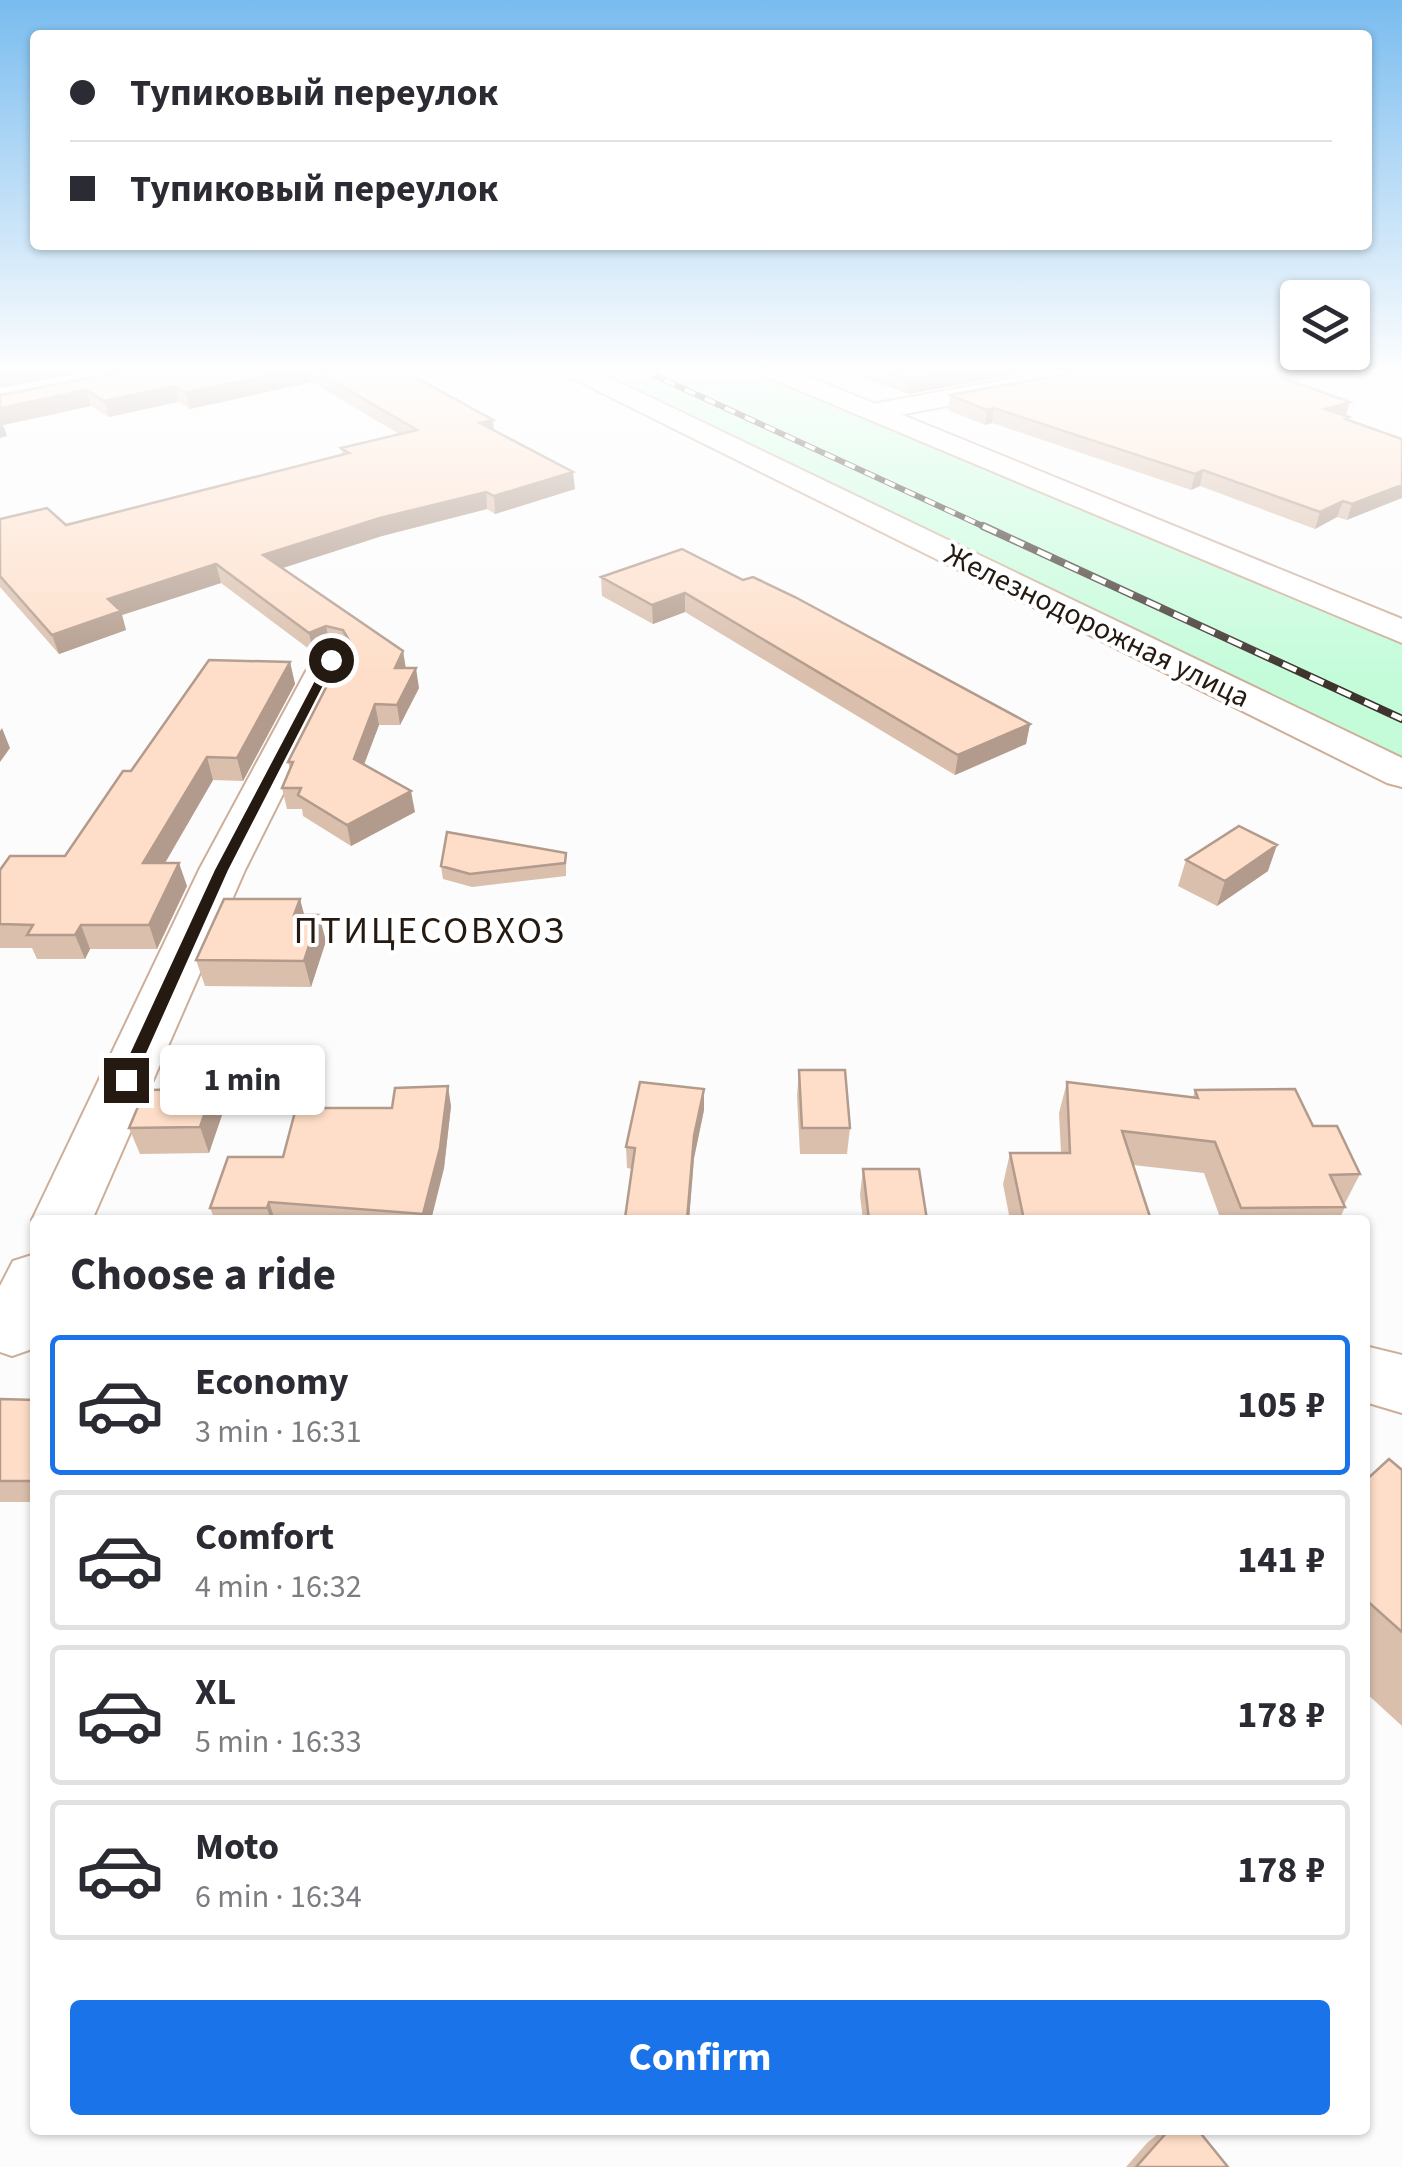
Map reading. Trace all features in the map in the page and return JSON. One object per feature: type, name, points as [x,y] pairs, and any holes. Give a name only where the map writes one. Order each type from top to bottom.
[{"type":"street","name":"Железнодорожная улица","points":[[786,472],[1402,774]]},
{"type":"street","points":[[1017,472],[1402,632]]},
{"type":"street","points":[[64,1215],[222,870],[331,660]]},
{"type":"street","points":[[1370,1375],[1402,1384]]},
{"type":"green space","points":[[784,472],[993,472],[1402,642],[1402,774]]},
{"type":"building","points":[[274,472],[573,472],[494,496],[486,492],[380,518],[263,555],[403,651],[395,668],[416,668],[397,705],[375,704],[354,759],[411,791],[347,825],[298,795],[301,788],[282,788],[293,762],[288,762],[337,666],[354,666],[342,657],[350,642],[343,630],[326,626],[309,633],[216,564],[108,599],[121,611],[52,635],[0,576],[0,519],[47,508],[66,525]]},
{"type":"building","points":[[1209,472],[1402,472],[1402,485],[1352,504],[1343,501],[1320,512]]},
{"type":"building","points":[[682,549],[743,580],[753,577],[795,597],[1030,724],[958,755],[685,593],[652,605],[601,577]]},
{"type":"building","points":[[209,660],[290,662],[237,758],[207,757],[143,863],[179,863],[149,925],[81,925],[75,935],[27,935],[33,925],[0,924],[0,870],[10,856],[65,856],[123,771],[131,771]]},
{"type":"building","points":[[1239,826],[1277,845],[1225,881],[1186,860]]},
{"type":"building","points":[[447,832],[566,853],[565,863],[470,874],[441,866]]},
{"type":"building","points":[[224,899],[300,899],[294,915],[319,915],[304,961],[196,960]]},
{"type":"building","points":[[799,1070],[845,1070],[850,1128],[802,1128]]},
{"type":"building","points":[[640,1082],[704,1089],[694,1136],[687,1215],[625,1215],[635,1148],[626,1147]]},
{"type":"building","points":[[1067,1082],[1198,1098],[1195,1090],[1295,1089],[1313,1126],[1337,1126],[1360,1174],[1330,1175],[1345,1207],[1241,1208],[1215,1142],[1122,1131],[1149,1215],[1023,1215],[1010,1153],[1070,1153]]},
{"type":"building","points":[[448,1086],[440,1148],[423,1214],[269,1202],[267,1208],[210,1208],[228,1157],[283,1157],[296,1108],[392,1108],[395,1088]]},
{"type":"building","points":[[213,1089],[200,1127],[129,1128],[145,1090]]},
{"type":"building","points":[[863,1169],[919,1169],[926,1215],[868,1215]]},
{"type":"building","points":[[0,1399],[30,1400],[30,1481],[0,1481]]},
{"type":"building","points":[[1389,1459],[1402,1470],[1402,1632],[1370,1603],[1370,1476]]},
{"type":"building","points":[[1165,2135],[1202,2135],[1228,2167],[1136,2167]]},
{"type":"railway","points":[[865,472],[989,529]]},
{"type":"railway","points":[[983,526],[1402,719]]},
{"type":"district","name":"ПТИЦЕСОВХОЗ","points":[[430,931]]},
{"type":"route","points":[[126,1080],[222,870],[331,660]]}]
